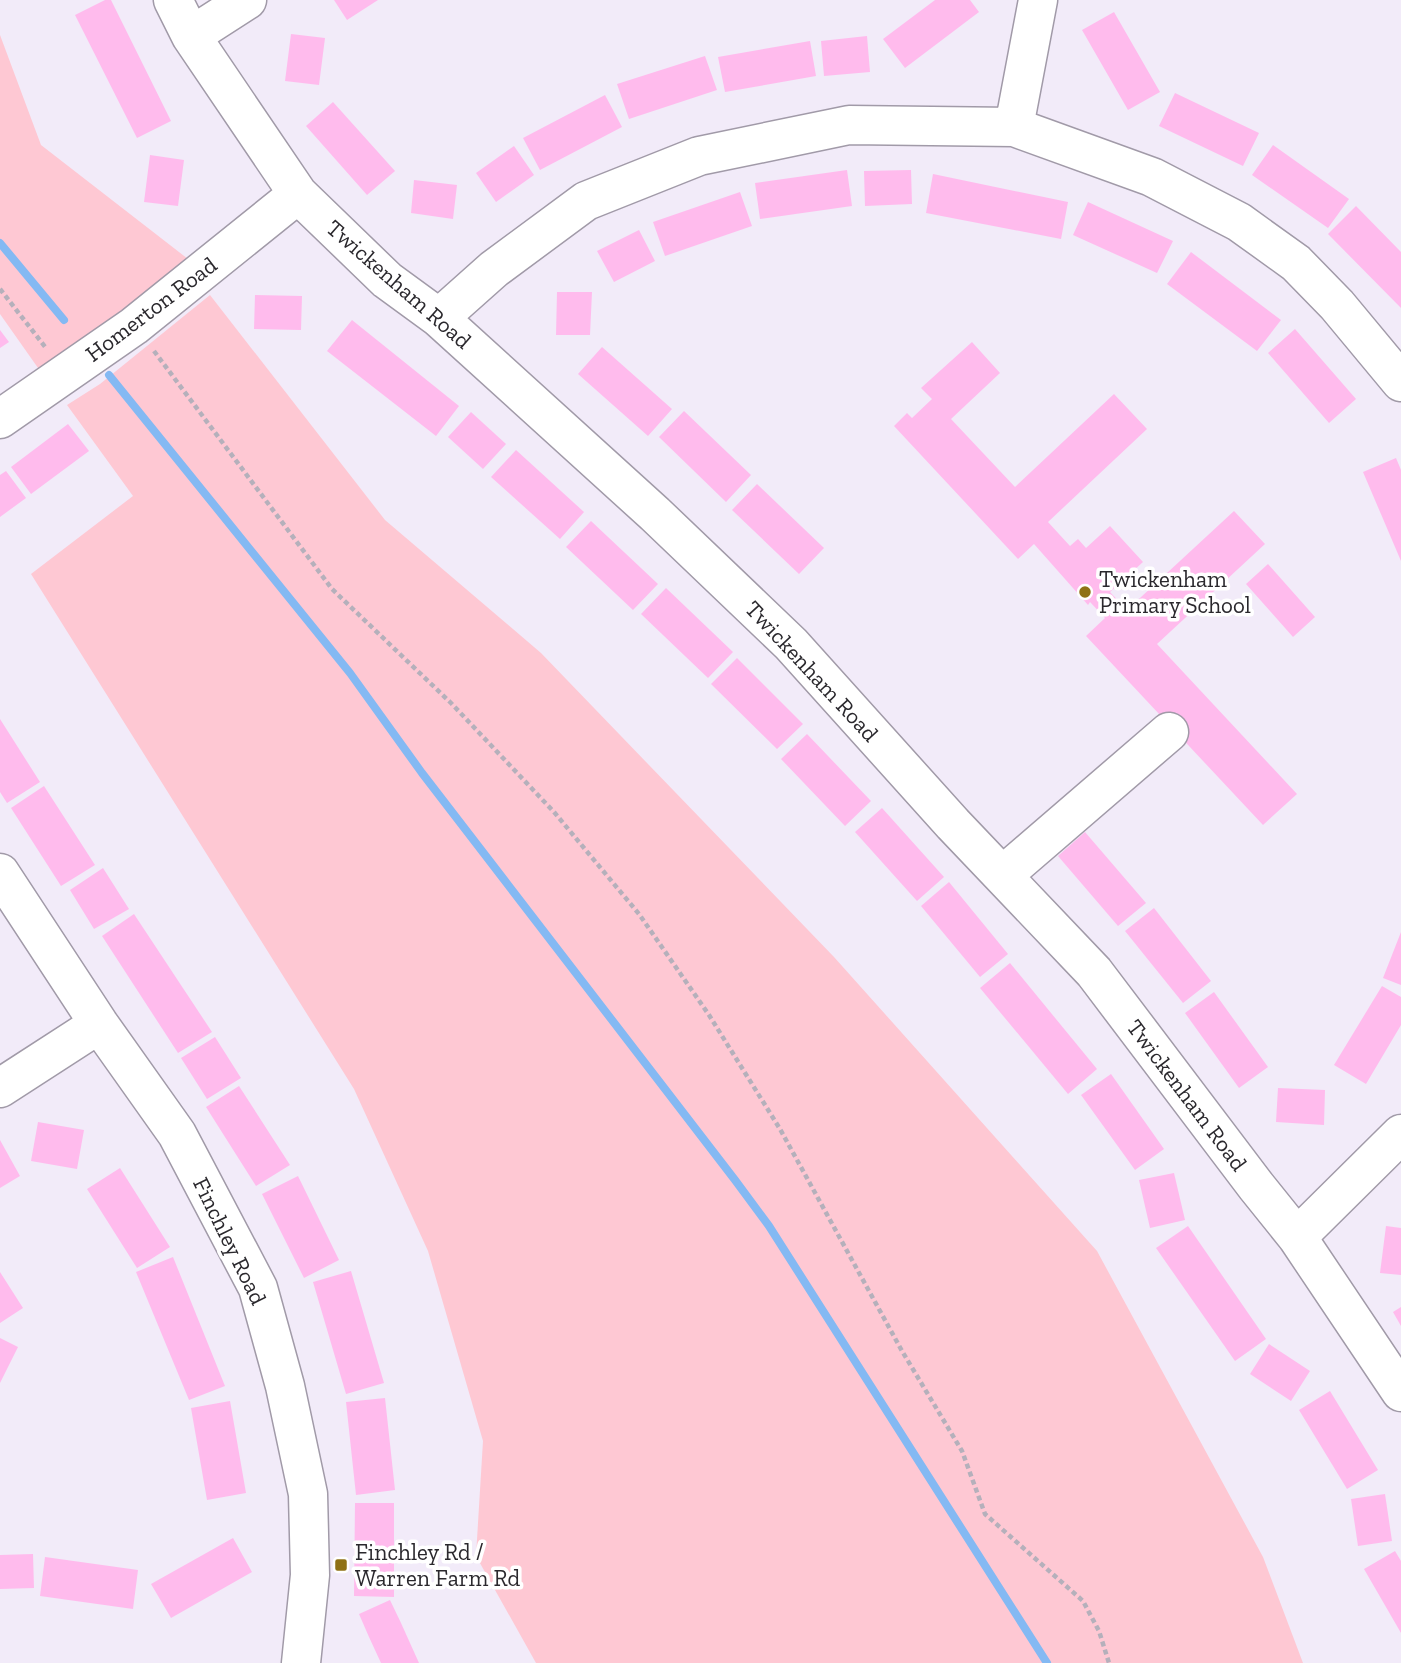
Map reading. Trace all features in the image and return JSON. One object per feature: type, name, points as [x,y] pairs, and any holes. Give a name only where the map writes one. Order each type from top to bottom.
[{"type":"street","name":"Twickenham Road","points":[[173,0],[191,36],[298,194],[387,280],[439,318],[645,505],[791,645],[1094,972],[1297,1237],[1401,1392]]},
{"type":"street","points":[[191,36],[247,0]]},
{"type":"street","points":[[1014,127],[1038,0]]},
{"type":"street","points":[[439,318],[494,269],[586,201],[699,156],[849,125],[1014,127],[1152,177],[1239,222],[1296,263],[1338,305],[1401,382]]},
{"type":"street","name":"Homerton Road","points":[[0,419],[134,326],[298,194]]},
{"type":"street","points":[[1003,875],[1169,732]]},
{"type":"street","name":"Finchley Road","points":[[0,873],[99,1024],[177,1134],[258,1288],[285,1386],[308,1494],[310,1576],[301,1663]]},
{"type":"street","points":[[0,1088],[99,1024]]},
{"type":"street","points":[[1297,1237],[1401,1134]]},
{"type":"path","points":[[0,289],[66,374]]},
{"type":"path","points":[[134,326],[332,589],[451,703],[545,802],[639,914],[709,1014],[780,1129],[902,1351],[962,1451],[985,1514],[1083,1601],[1099,1632],[1109,1663]]},
{"type":"shaded area","points":[[0,35],[41,145],[188,259],[43,375],[0,314]]},
{"type":"shaded area","points":[[210,295],[385,520],[541,653],[834,957],[1097,1251],[1263,1557],[1303,1663],[536,1663],[476,1556],[483,1441],[428,1251],[354,1089],[31,574],[133,496],[67,405],[100,384]]},
{"type":"building","points":[[105,0],[111,0],[171,121],[137,138],[75,15]]},
{"type":"building","points":[[334,0],[378,0],[347,20]]},
{"type":"building","points":[[935,0],[970,0],[979,12],[905,68],[883,39]]},
{"type":"building","points":[[1114,12],[1160,92],[1128,110],[1082,30]]},
{"type":"building","points":[[291,34],[325,38],[319,85],[285,81]]},
{"type":"building","points":[[867,36],[870,72],[824,76],[821,41]]},
{"type":"building","points":[[810,41],[816,76],[725,92],[718,57]]},
{"type":"building","points":[[705,56],[717,90],[629,119],[617,84]]},
{"type":"building","points":[[1175,93],[1259,133],[1243,166],[1159,126]]},
{"type":"building","points":[[605,95],[622,127],[540,170],[523,138]]},
{"type":"building","points":[[333,102],[395,171],[367,195],[306,126]]},
{"type":"building","points":[[1273,145],[1349,199],[1328,228],[1252,175]]},
{"type":"building","points":[[514,146],[534,175],[496,202],[476,173]]},
{"type":"building","points":[[150,155],[184,160],[178,206],[144,202]]},
{"type":"building","points":[[847,170],[852,206],[760,219],[755,183]]},
{"type":"building","points":[[911,170],[912,204],[865,206],[864,171]]},
{"type":"building","points":[[933,174],[1068,202],[1061,239],[926,213]]},
{"type":"building","points":[[414,180],[457,185],[453,219],[411,213]]},
{"type":"building","points":[[740,192],[752,226],[665,256],[653,222]]},
{"type":"building","points":[[1088,202],[1173,241],[1157,273],[1073,235]]},
{"type":"building","points":[[1356,206],[1401,252],[1401,308],[1328,234]]},
{"type":"building","points":[[639,230],[655,261],[614,282],[597,251]]},
{"type":"building","points":[[1191,252],[1281,320],[1257,351],[1167,284]]},
{"type":"building","points":[[557,292],[592,292],[590,335],[556,335]]},
{"type":"building","points":[[255,295],[302,296],[301,330],[254,329]]},
{"type":"building","points":[[352,320],[459,406],[436,436],[327,351]]},
{"type":"building","points":[[1295,329],[1356,399],[1329,423],[1268,353]]},
{"type":"building","points":[[0,330],[9,342],[0,348]]},
{"type":"building","points":[[972,342],[1000,373],[951,419],[1015,487],[1114,394],[1147,429],[1048,522],[1070,546],[1078,539],[1086,548],[1110,526],[1143,562],[1110,592],[1127,610],[1234,511],[1265,544],[1157,644],[1297,794],[1263,825],[1086,636],[1105,618],[1090,602],[1088,605],[1034,544],[1018,559],[894,426],[907,413],[912,418],[932,399],[921,388]]},
{"type":"building","points":[[602,347],[672,409],[648,436],[578,374]]},
{"type":"building","points":[[684,411],[751,475],[726,502],[659,437]]},
{"type":"building","points":[[471,412],[506,444],[483,469],[448,437]]},
{"type":"building","points":[[68,424],[89,451],[31,494],[11,467]]},
{"type":"building","points":[[516,450],[584,512],[560,539],[491,477]]},
{"type":"building","points":[[1396,458],[1401,470],[1401,561],[1363,472]]},
{"type":"building","points":[[6,471],[26,498],[0,517],[0,475]]},
{"type":"building","points":[[757,484],[824,548],[799,574],[732,510]]},
{"type":"building","points":[[591,521],[658,584],[633,610],[566,547]]},
{"type":"building","points":[[1268,564],[1315,617],[1293,637],[1246,584]]},
{"type":"building","points":[[666,588],[733,652],[708,678],[641,614]]},
{"type":"building","points":[[737,658],[803,724],[777,749],[711,684]]},
{"type":"building","points":[[0,719],[40,782],[7,803],[0,792]]},
{"type":"building","points":[[807,734],[871,801],[845,826],[781,759]]},
{"type":"building","points":[[44,786],[95,865],[61,886],[11,808]]},
{"type":"building","points":[[882,808],[944,877],[917,901],[855,832]]},
{"type":"building","points":[[1085,832],[1146,903],[1118,926],[1058,856]]},
{"type":"building","points":[[103,868],[129,909],[94,929],[70,890]]},
{"type":"building","points":[[949,882],[1008,954],[980,977],[921,906]]},
{"type":"building","points":[[1154,908],[1211,981],[1183,1003],[1125,931]]},
{"type":"building","points":[[134,914],[212,1032],[178,1053],[102,936]]},
{"type":"building","points":[[1401,932],[1401,985],[1383,978]]},
{"type":"building","points":[[1010,963],[1097,1069],[1068,1094],[980,988]]},
{"type":"building","points":[[1382,986],[1401,997],[1401,1025],[1366,1084],[1334,1065]]},
{"type":"building","points":[[1214,992],[1268,1067],[1239,1088],[1185,1013]]},
{"type":"building","points":[[215,1037],[241,1078],[207,1099],[181,1058]]},
{"type":"building","points":[[1111,1074],[1164,1149],[1135,1170],[1081,1095]]},
{"type":"building","points":[[239,1086],[290,1165],[256,1186],[206,1107]]},
{"type":"building","points":[[1278,1088],[1325,1090],[1324,1125],[1276,1122]]},
{"type":"building","points":[[38,1122],[84,1130],[77,1169],[31,1161]]},
{"type":"building","points":[[0,1140],[20,1176],[0,1188]]},
{"type":"building","points":[[120,1168],[170,1247],[137,1268],[87,1189]]},
{"type":"building","points":[[1174,1173],[1185,1220],[1150,1228],[1139,1180]]},
{"type":"building","points":[[298,1176],[339,1260],[304,1278],[262,1194]]},
{"type":"building","points":[[1188,1226],[1266,1339],[1235,1361],[1156,1248]]},
{"type":"building","points":[[1386,1226],[1401,1228],[1401,1275],[1380,1273]]},
{"type":"building","points":[[173,1257],[225,1386],[189,1400],[136,1272]]},
{"type":"building","points":[[351,1271],[384,1383],[346,1394],[313,1282]]},
{"type":"building","points":[[0,1272],[23,1308],[0,1323]]},
{"type":"building","points":[[1401,1307],[1401,1326],[1393,1312]]},
{"type":"building","points":[[0,1338],[18,1347],[0,1383]]},
{"type":"building","points":[[1269,1344],[1310,1371],[1291,1401],[1250,1374]]},
{"type":"building","points":[[1330,1391],[1378,1470],[1347,1489],[1299,1410]]},
{"type":"building","points":[[385,1398],[395,1490],[356,1495],[346,1402]]},
{"type":"building","points":[[230,1401],[246,1493],[207,1500],[191,1408]]},
{"type":"building","points":[[1385,1494],[1392,1541],[1358,1546],[1351,1499]]},
{"type":"building","points":[[355,1503],[394,1503],[394,1597],[354,1596]]},
{"type":"building","points":[[233,1538],[252,1572],[171,1618],[151,1584]]},
{"type":"building","points":[[1395,1551],[1401,1561],[1401,1633],[1364,1569]]},
{"type":"building","points":[[33,1554],[34,1588],[0,1589],[0,1555]]},
{"type":"building","points":[[45,1557],[138,1570],[133,1609],[40,1596]]},
{"type":"building","points":[[390,1600],[419,1663],[381,1663],[369,1637],[359,1614]]},
{"type":"waterway","points":[[0,243],[64,320]]},
{"type":"waterway","points":[[109,375],[350,673],[422,773],[769,1226],[1047,1663]]},
{"type":"place","name":"Twickenham Primary School","points":[[1085,592]]},
{"type":"place","name":"Finchley Rd / Warren Farm Rd","points":[[341,1565]]}]
